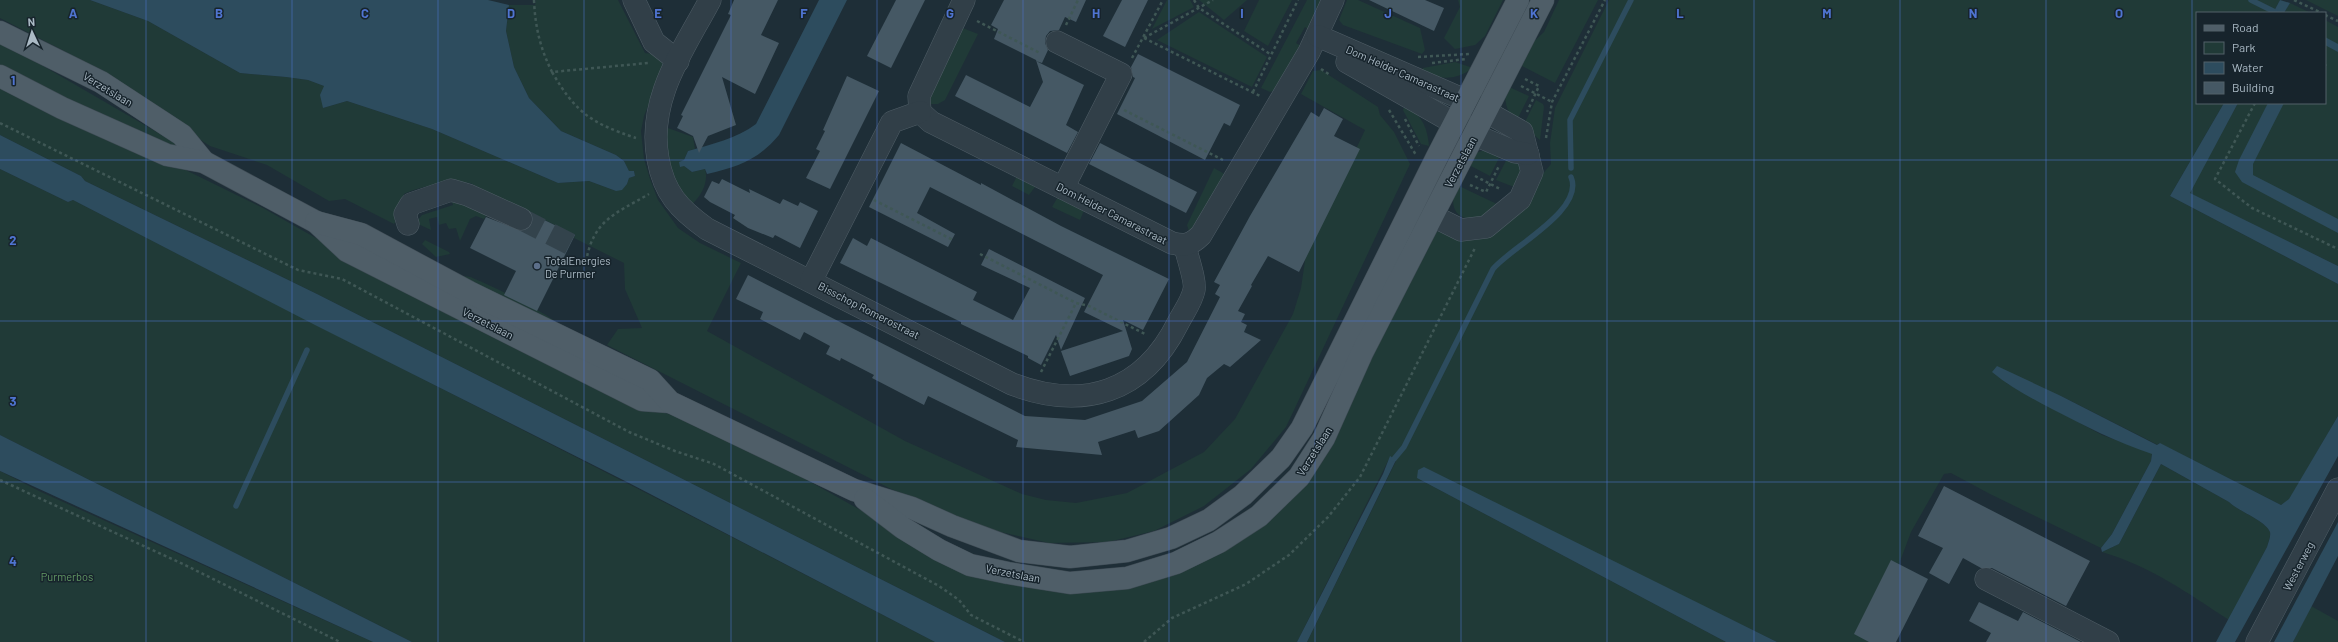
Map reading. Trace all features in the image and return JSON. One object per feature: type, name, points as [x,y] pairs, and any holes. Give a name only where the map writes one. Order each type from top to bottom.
[{"type":"main road","name":"Verzetslaan","points":[[854,490],[903,528],[938,550],[970,564],[1008,573],[1070,583],[1127,578],[1176,563],[1219,542],[1259,516],[1299,477],[1324,438],[1362,353],[1433,216],[1463,176],[1475,135],[1487,112],[1496,69],[1518,0]]},
{"type":"main road","name":"Verzetslaan","points":[[0,76],[62,108],[167,155],[204,162],[316,222],[347,251],[562,361],[642,400],[670,402],[854,490],[912,508],[952,526],[1019,551],[1070,557],[1127,551],[1171,538],[1209,520],[1244,495],[1281,458],[1302,428],[1427,158],[1455,124],[1467,101],[1496,69],[1543,0]]},
{"type":"main road","name":"Verzetslaan","points":[[0,32],[101,82],[182,135],[204,162]]},
{"type":"street","points":[[634,0],[654,42],[678,61]]},
{"type":"street","name":"Bisschop Romerostraat","points":[[710,0],[662,95],[656,115],[654,140],[661,176],[671,196],[687,214],[707,229],[1012,384],[1032,391],[1062,397],[1090,395],[1114,389],[1134,377],[1156,359],[1169,342],[1195,290],[1185,246]]},
{"type":"street","points":[[1185,246],[1194,243],[1201,236],[1312,45],[1333,0]]},
{"type":"street","points":[[811,281],[892,122],[920,112],[919,96],[961,6]]},
{"type":"street","points":[[1057,42],[1121,74],[1062,188]]},
{"type":"street","name":"Dom Helder Camarastraat","points":[[1312,45],[1467,101],[1522,132],[1530,163]]},
{"type":"street","name":"Dom Helder Camarastraat","points":[[1312,45],[1475,135],[1515,152],[1530,163]]},
{"type":"street","name":"Dom Helder Camarastraat","points":[[920,112],[931,122],[1172,243],[1185,246]]},
{"type":"street","points":[[1433,216],[1461,230],[1486,227],[1520,199],[1530,163]]},
{"type":"street","points":[[408,224],[405,214],[411,204],[451,190],[468,195],[521,219]]},
{"type":"street","name":"Westerweg","points":[[2257,642],[2338,489]]},
{"type":"street","points":[[1986,580],[2108,642]]},
{"type":"path","points":[[534,0],[535,24],[543,54],[552,72],[575,107],[590,119],[642,140],[654,140]]},
{"type":"path","points":[[961,6],[1049,58],[1078,0]]},
{"type":"path","points":[[1121,74],[1144,38],[1163,0]]},
{"type":"path","points":[[1194,0],[1199,8],[1270,54]]},
{"type":"path","points":[[1144,38],[1213,0]]},
{"type":"path","points":[[1253,92],[1270,54],[1298,0]]},
{"type":"path","points":[[1530,163],[1546,138],[1552,102],[1605,0]]},
{"type":"path","points":[[2294,0],[2320,12]]},
{"type":"path","points":[[2326,15],[2338,21]]},
{"type":"path","points":[[1144,38],[1278,105]]},
{"type":"path","points":[[1312,45],[1337,78]]},
{"type":"path","points":[[1416,57],[1496,69],[1539,86],[1526,115]]},
{"type":"path","name":"Dom Helder Camarastraat","points":[[1426,63],[1466,58],[1496,69],[1536,94],[1552,102]]},
{"type":"path","points":[[552,72],[678,61]]},
{"type":"path","points":[[1107,102],[1240,168]]},
{"type":"path","points":[[2254,104],[2215,179],[2252,208],[2338,249]]},
{"type":"path","points":[[1389,109],[1427,158]]},
{"type":"path","points":[[1402,113],[1427,158]]},
{"type":"path","points":[[0,123],[298,270],[342,279],[629,432],[675,451],[714,464],[940,586],[959,600],[971,615],[1024,642]]},
{"type":"path","points":[[1463,176],[1486,192],[1502,160]]},
{"type":"path","points":[[1463,176],[1490,184],[1520,199]]},
{"type":"path","points":[[586,262],[589,247],[597,229],[612,216],[665,184]]},
{"type":"path","points":[[856,191],[954,240]]},
{"type":"path","points":[[1144,642],[1172,618],[1246,584],[1289,555],[1328,517],[1360,477],[1486,227]]},
{"type":"path","points":[[980,254],[1076,303],[1089,306],[1146,335],[1169,342]]},
{"type":"path","points":[[1032,391],[1076,303]]},
{"type":"path","points":[[0,480],[183,564],[340,642]]},
{"type":"green space","points":[[0,0],[90,0],[148,21],[240,73],[308,80],[324,86],[323,108],[347,101],[432,129],[558,183],[589,181],[616,191],[627,184],[629,178],[635,176],[634,171],[629,171],[624,161],[616,155],[561,131],[529,98],[514,67],[506,31],[509,5],[535,5],[536,0],[618,0],[645,53],[652,54],[657,57],[664,67],[644,116],[641,131],[644,159],[658,200],[678,228],[700,243],[741,263],[707,331],[905,441],[1022,494],[1046,500],[1076,503],[1127,493],[1204,452],[1235,419],[1293,314],[1301,288],[1306,254],[1365,130],[1301,94],[1313,71],[1321,70],[1378,107],[1380,115],[1394,132],[1410,164],[1286,427],[1251,469],[1204,506],[1154,531],[1108,542],[1049,543],[988,529],[891,489],[607,345],[618,329],[642,328],[625,289],[624,263],[574,238],[575,235],[470,183],[463,182],[437,184],[418,188],[404,194],[402,212],[394,224],[345,199],[329,201],[267,165],[210,146],[68,53],[0,18]]},
{"type":"green space","points":[[1167,0],[1190,0],[1194,7],[1152,29]]},
{"type":"green space","points":[[1199,0],[1247,0],[1224,20]]},
{"type":"green space","points":[[1259,0],[1292,0],[1268,46],[1244,31]]},
{"type":"green space","points":[[1307,0],[1326,0],[1312,33],[1305,27],[1296,43],[1304,48],[1279,89],[1270,92],[1261,88]]},
{"type":"green space","points":[[1347,0],[1358,0],[1420,28],[1425,50],[1422,54],[1343,25],[1339,20]]},
{"type":"green space","points":[[1458,0],[1503,0],[1485,36],[1475,45],[1455,49],[1444,38],[1460,7]]},
{"type":"green space","points":[[1559,0],[1598,0],[1555,83],[1518,64],[1525,50],[1544,32]]},
{"type":"green space","points":[[1609,0],[2280,0],[2274,12],[2196,12],[2196,104],[2223,104],[2170,196],[2338,284],[2338,416],[2289,500],[2281,505],[2159,443],[2158,445],[2061,396],[2006,383],[2102,435],[2152,453],[2151,461],[2112,534],[2101,548],[1990,494],[1951,473],[1944,474],[1911,532],[1870,642],[1777,642],[1623,567],[1417,478],[1726,642],[1307,642],[1396,461],[1390,457],[1297,642],[1005,642],[317,294],[85,181],[81,176],[0,135],[0,79],[263,208],[374,271],[646,408],[680,417],[775,462],[960,566],[1001,579],[1168,571],[1305,471],[1428,228],[1455,238],[1535,183],[1551,164],[1550,143],[1555,108]]},
{"type":"green space","points":[[2306,0],[2338,0],[2338,16]]},
{"type":"green space","points":[[2290,3],[2309,12],[2285,12]]},
{"type":"green space","points":[[1199,12],[1267,57],[1252,87],[1157,40]]},
{"type":"green space","points":[[2326,21],[2338,27],[2338,266],[2189,193],[2237,104],[2326,104]]},
{"type":"green space","points":[[960,27],[978,34],[945,100],[938,104],[929,104],[928,96]]},
{"type":"green space","points":[[0,41],[179,145],[176,151],[0,67]]},
{"type":"green space","points":[[1455,62],[1473,68],[1460,75],[1448,78],[1435,77],[1421,73],[1423,68]]},
{"type":"green space","points":[[1507,86],[1529,96],[1516,122],[1506,105],[1505,96]]},
{"type":"green space","points":[[1536,100],[1543,104],[1544,107],[1540,140],[1523,126]]},
{"type":"green space","points":[[1405,105],[1416,113],[1423,122],[1427,133],[1429,146],[1421,144],[1403,110]]},
{"type":"green space","points":[[665,127],[693,137],[695,149],[688,151],[684,160],[684,166],[692,172],[705,169],[705,184],[701,194],[691,205],[678,185],[670,168]]},
{"type":"green space","points":[[1484,150],[1503,150],[1490,176],[1467,164],[1474,154]]},
{"type":"green space","points":[[1510,153],[1524,168],[1514,187],[1496,180]]},
{"type":"green space","points":[[1214,168],[1228,176],[1190,234],[1187,225]]},
{"type":"green space","points":[[0,169],[68,202],[73,200],[935,642],[412,642],[0,435]]},
{"type":"green space","points":[[1018,174],[1038,183],[1029,195],[1012,186]]},
{"type":"green space","points":[[1457,185],[1499,205],[1481,218],[1474,219],[1461,216],[1454,208],[1453,203],[1453,197]]},
{"type":"green space","points":[[450,194],[490,210],[484,219],[476,216],[470,219],[460,241],[456,228],[449,229],[446,223],[439,225],[437,217],[429,219],[431,230],[418,224],[417,221],[422,215],[453,205]]},
{"type":"green space","points":[[1059,195],[1085,208],[1080,220],[1052,207]]},
{"type":"green space","points":[[425,240],[449,252],[450,254],[436,257],[422,244]]},
{"type":"green space","points":[[460,276],[471,277],[507,294],[548,316],[561,327]]},
{"type":"green space","points":[[2161,464],[2258,520],[2270,532],[2267,547],[2229,620],[2168,581],[2137,565],[2102,552],[2119,544]]},
{"type":"green space","name":"Purmerbos","points":[[0,471],[39,491],[373,642],[0,642]]},
{"type":"green space","points":[[2311,606],[2338,621],[2338,642],[2293,642]]},
{"type":"water","points":[[90,0],[488,0],[509,5],[506,31],[514,67],[529,98],[561,131],[616,155],[624,161],[629,171],[634,171],[635,176],[629,178],[627,184],[622,190],[616,191],[589,181],[558,183],[432,129],[347,101],[323,108],[320,95],[324,86],[308,80],[240,73],[148,21]]},
{"type":"water","points":[[819,0],[847,0],[779,135],[763,151],[738,165],[707,174],[705,169],[692,172],[684,166],[680,167],[679,162],[684,160],[688,151],[740,134],[756,124]]},
{"type":"water","points":[[2280,0],[2290,3],[2285,12],[2274,12]]},
{"type":"water","points":[[2326,38],[2338,44],[2338,52],[2326,46]]},
{"type":"water","points":[[2223,104],[2237,104],[2190,193],[2338,266],[2338,284],[2170,196]]},
{"type":"water","points":[[2267,104],[2283,104],[2253,164],[2253,175],[2338,219],[2338,233],[2242,182],[2235,172],[2239,160]]},
{"type":"water","points":[[0,135],[81,176],[85,181],[317,294],[1005,642],[935,642],[629,483],[315,325],[73,200],[68,202],[0,169]]},
{"type":"water","points":[[1997,366],[2061,396],[2157,445],[2160,443],[2281,505],[2289,499],[2338,416],[2338,456],[2235,642],[2216,642],[2267,547],[2270,532],[2267,528],[2258,520],[2229,502],[2161,464],[2119,544],[2102,552],[2101,548],[2112,534],[2151,461],[2152,454],[2101,433],[2064,415],[2006,383],[1992,372]]},
{"type":"water","points":[[0,435],[412,642],[373,642],[0,471]]},
{"type":"water","points":[[1390,456],[1396,460],[1307,642],[1297,642],[1383,474]]},
{"type":"water","points":[[1424,467],[1777,642],[1726,642],[1417,478],[1418,470]]},
{"type":"water","points":[[2338,522],[2338,556],[2293,642],[2274,642]]},
{"type":"building","points":[[734,0],[778,0],[761,35],[779,43],[755,94],[722,77],[736,125],[708,136],[699,153],[693,136],[677,128],[683,116],[681,115],[731,15],[728,14]]},
{"type":"building","points":[[896,0],[925,0],[891,68],[867,56]]},
{"type":"building","points":[[1004,0],[1086,0],[1076,22],[1065,17],[1059,30],[1050,31],[1046,36],[1045,43],[1048,50],[1042,63],[994,39],[998,29],[991,25]]},
{"type":"building","points":[[1122,0],[1148,0],[1125,47],[1103,36]]},
{"type":"building","points":[[1369,0],[1425,0],[1444,8],[1434,31]]},
{"type":"building","points":[[1138,54],[1240,105],[1230,126],[1224,123],[1205,160],[1117,114],[1135,78],[1133,77],[1131,67]]},
{"type":"building","points":[[1036,61],[1084,85],[1066,125],[1078,132],[1067,153],[955,96],[966,75],[1030,107],[1043,82]]},
{"type":"building","points":[[847,76],[879,91],[830,189],[806,178],[820,151],[816,149],[825,131],[823,130]]},
{"type":"building","points":[[1324,108],[1343,119],[1334,136],[1360,149],[1299,272],[1268,256],[1251,285],[1252,286],[1238,311],[1245,314],[1241,322],[1247,325],[1244,332],[1261,340],[1230,367],[1224,364],[1207,378],[1199,395],[1159,431],[1138,438],[1135,430],[1098,442],[1102,455],[1016,447],[1018,440],[928,396],[924,405],[872,378],[874,375],[841,358],[840,361],[826,354],[830,346],[804,332],[800,340],[760,319],[763,312],[736,299],[748,275],[1025,416],[1085,420],[1142,401],[1187,362],[1220,297],[1215,294],[1220,285],[1214,282],[1250,216],[1311,112],[1319,117]]},
{"type":"building","points":[[901,143],[981,185],[981,183],[1061,226],[1169,279],[1143,330],[1123,320],[1132,349],[1129,356],[1070,376],[1061,351],[1123,331],[1084,312],[1103,275],[930,187],[917,213],[955,234],[948,247],[869,207]]},
{"type":"building","points":[[1100,143],[1197,192],[1186,213],[1089,164]]},
{"type":"building","points":[[722,179],[750,193],[749,189],[780,204],[783,199],[798,206],[800,202],[818,211],[800,248],[775,235],[773,238],[748,228],[733,218],[735,215],[710,202],[704,197],[712,181],[719,184]]},
{"type":"building","points":[[532,214],[575,235],[537,311],[504,295],[516,271],[470,248],[486,217],[522,231],[528,229],[532,224]]},
{"type":"building","points":[[853,238],[867,246],[871,238],[977,292],[973,300],[1013,320],[1030,288],[981,265],[989,249],[1085,298],[1061,350],[1056,335],[1041,365],[1028,358],[1028,356],[961,324],[961,322],[840,263]]},
{"type":"building","points":[[1944,486],[2090,561],[2066,606],[1992,568],[1981,568],[1963,558],[1949,584],[1929,573],[1943,548],[1918,536]]},
{"type":"building","points":[[1891,560],[1928,579],[1896,642],[1869,642],[1854,634]]},
{"type":"building","points":[[1979,602],[2018,621],[2023,612],[2081,642],[1986,642],[1991,633],[1969,621]]},
{"type":"waterway","points":[[1571,168],[1570,120],[1631,0]]},
{"type":"waterway","points":[[2251,0],[2275,12]]},
{"type":"waterway","points":[[1394,459],[1404,447],[1493,269],[1557,215],[1567,202],[1572,190],[1571,177]]},
{"type":"waterway","points":[[236,506],[307,350]]},
{"type":"tunnel","points":[[521,219],[570,244]]},
{"type":"place","name":"TotalEnergies De Purmer","points":[[537,266]]}]
